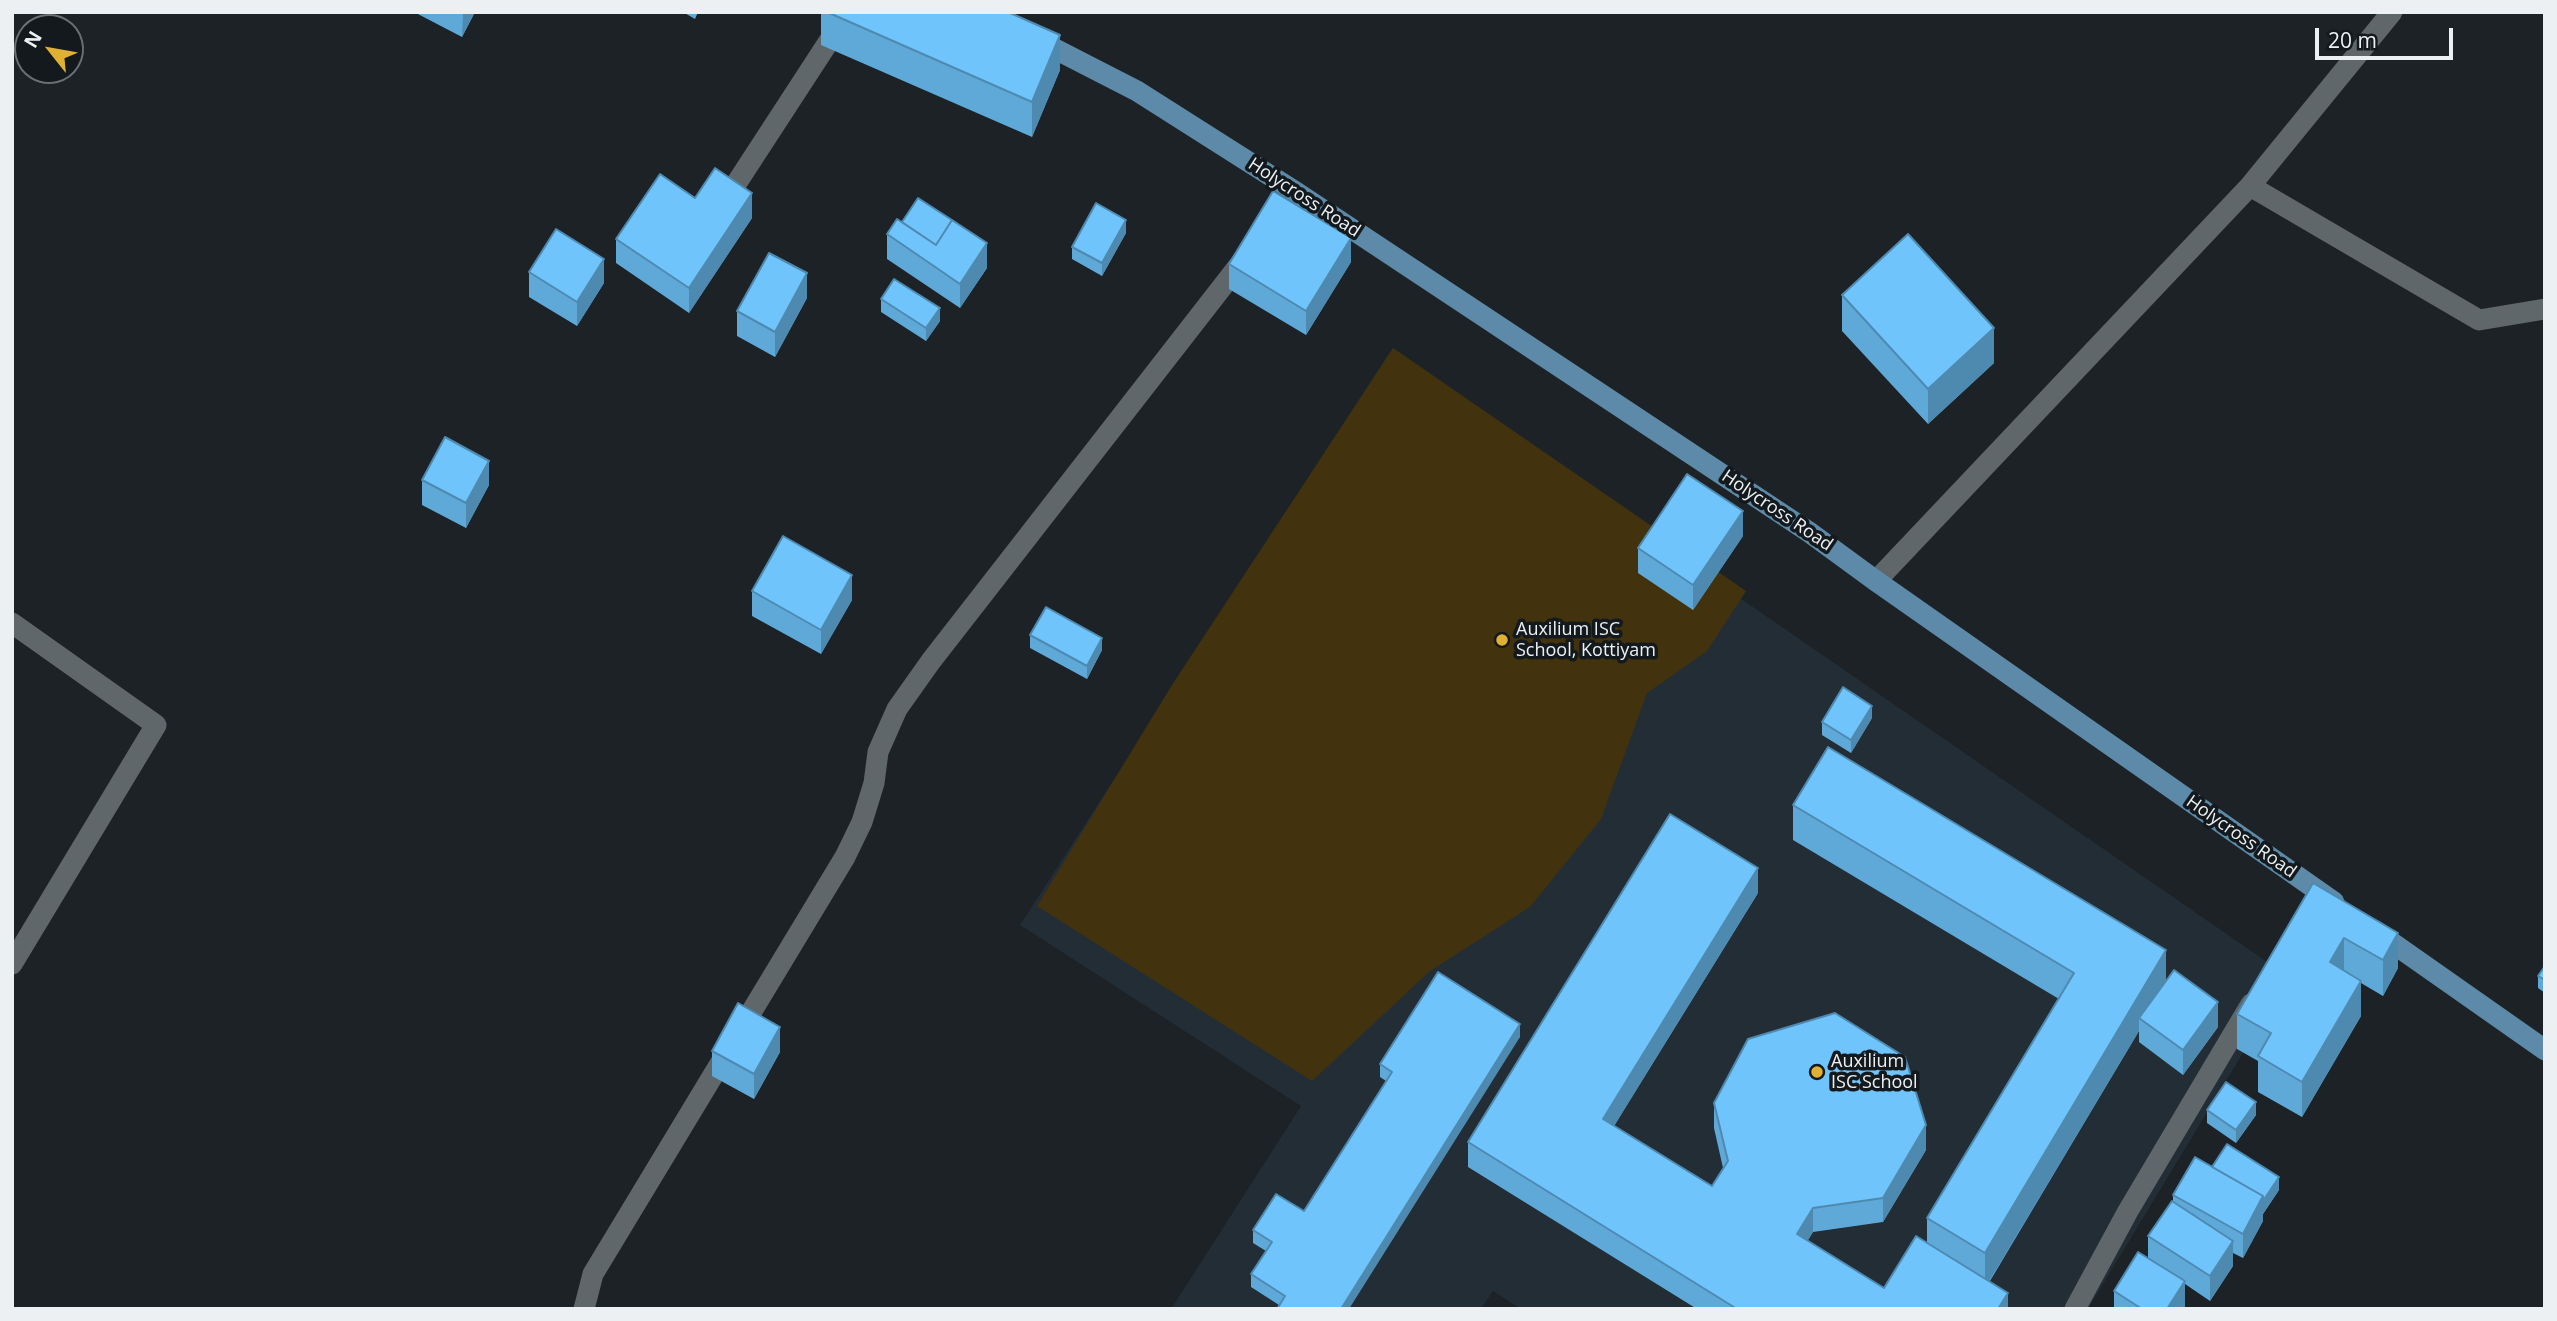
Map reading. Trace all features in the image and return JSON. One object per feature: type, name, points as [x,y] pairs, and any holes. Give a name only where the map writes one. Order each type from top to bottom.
[{"type":"main road","name":"Holycross Road","points":[[983,12],[1137,91],[1292,197],[1809,532],[2316,897],[2545,1050]]},
{"type":"street","points":[[714,218],[848,12]]},
{"type":"street","points":[[1876,582],[2250,186],[2392,12]]},
{"type":"street","points":[[2250,186],[2479,320],[2545,309]]},
{"type":"street","points":[[584,1309],[593,1274],[845,857],[863,822],[874,783],[878,752],[897,709],[931,661],[1262,235]]},
{"type":"street","points":[[12,623],[156,724],[12,964]]},
{"type":"street","points":[[2075,1309],[2128,1211],[2262,986]]},
{"type":"shaded area","points":[[1393,348],[1746,591],[1707,651],[1647,693],[1601,819],[1530,907],[1430,971],[1312,1081],[1037,906],[1172,685]]},
{"type":"shaded area","name":"Auxilium ISC School, Kottiyam","points":[[1388,355],[2289,977],[2088,1309],[1521,1309],[1493,1291],[1481,1309],[1171,1309],[1301,1106],[1020,925]]},
{"type":"building","points":[[827,12],[1008,12],[1060,35],[1032,102]]},
{"type":"building","points":[[715,168],[752,193],[689,288],[616,239],[660,174],[695,198]]},
{"type":"building","points":[[1273,191],[1351,238],[1306,311],[1229,264]]},
{"type":"building","points":[[918,198],[952,220],[936,245],[902,222]]},
{"type":"building","points":[[1096,203],[1126,220],[1102,263],[1072,247]]},
{"type":"building","points":[[897,219],[936,245],[952,220],[987,243],[960,284],[887,234]]},
{"type":"building","points":[[556,229],[604,259],[577,302],[529,272]]},
{"type":"building","points":[[1908,234],[1994,328],[1928,389],[1842,295]]},
{"type":"building","points":[[769,253],[807,273],[775,332],[737,311]]},
{"type":"building","points":[[894,279],[940,308],[926,328],[881,299]]},
{"type":"building","points":[[445,437],[489,461],[466,503],[422,480]]},
{"type":"building","points":[[1687,474],[1743,511],[1693,585],[1638,548]]},
{"type":"building","points":[[783,536],[852,575],[821,630],[752,591]]},
{"type":"building","points":[[1046,607],[1102,638],[1087,666],[1030,635]]},
{"type":"building","points":[[1843,687],[1872,706],[1851,740],[1822,722]]},
{"type":"building","points":[[1828,747],[2166,950],[1985,1253],[1927,1218],[2074,973],[1793,805]]},
{"type":"building","name":"Auxilium ISC School","points":[[1670,814],[1758,868],[1603,1119],[1712,1186],[1728,1161],[1714,1103],[1748,1039],[1835,1013],[1905,1057],[1926,1125],[1883,1198],[1813,1208],[1797,1234],[1884,1288],[1916,1236],[2008,1293],[1998,1309],[1737,1309],[1468,1142]]},
{"type":"building","points":[[2313,883],[2398,933],[2383,960],[2344,938],[2330,962],[2361,981],[2302,1082],[2258,1056],[2271,1033],[2237,1014]]},
{"type":"building","points":[[2545,966],[2545,980],[2538,976]]},
{"type":"building","points":[[2174,970],[2218,1002],[2183,1050],[2139,1018]]},
{"type":"building","points":[[1438,972],[1520,1024],[1341,1309],[1277,1309],[1285,1296],[1251,1274],[1272,1242],[1253,1230],[1276,1194],[1304,1211],[1392,1072],[1380,1064]]},
{"type":"building","points":[[738,1003],[780,1027],[754,1074],[712,1051]]},
{"type":"building","points":[[2226,1082],[2256,1102],[2236,1130],[2207,1110]]},
{"type":"building","points":[[2227,1144],[2279,1177],[2263,1201],[2263,1196],[2212,1167]]},
{"type":"building","points":[[2195,1157],[2263,1196],[2243,1234],[2173,1195]]},
{"type":"building","points":[[2172,1201],[2233,1241],[2210,1276],[2148,1236]]},
{"type":"building","points":[[2138,1252],[2185,1281],[2167,1309],[2142,1309],[2114,1291]]},
{"type":"place","name":"Auxilium ISC School, Kottiyam","points":[[1502,640]]},
{"type":"place","name":"Auxilium ISC School","points":[[1817,1072]]}]
